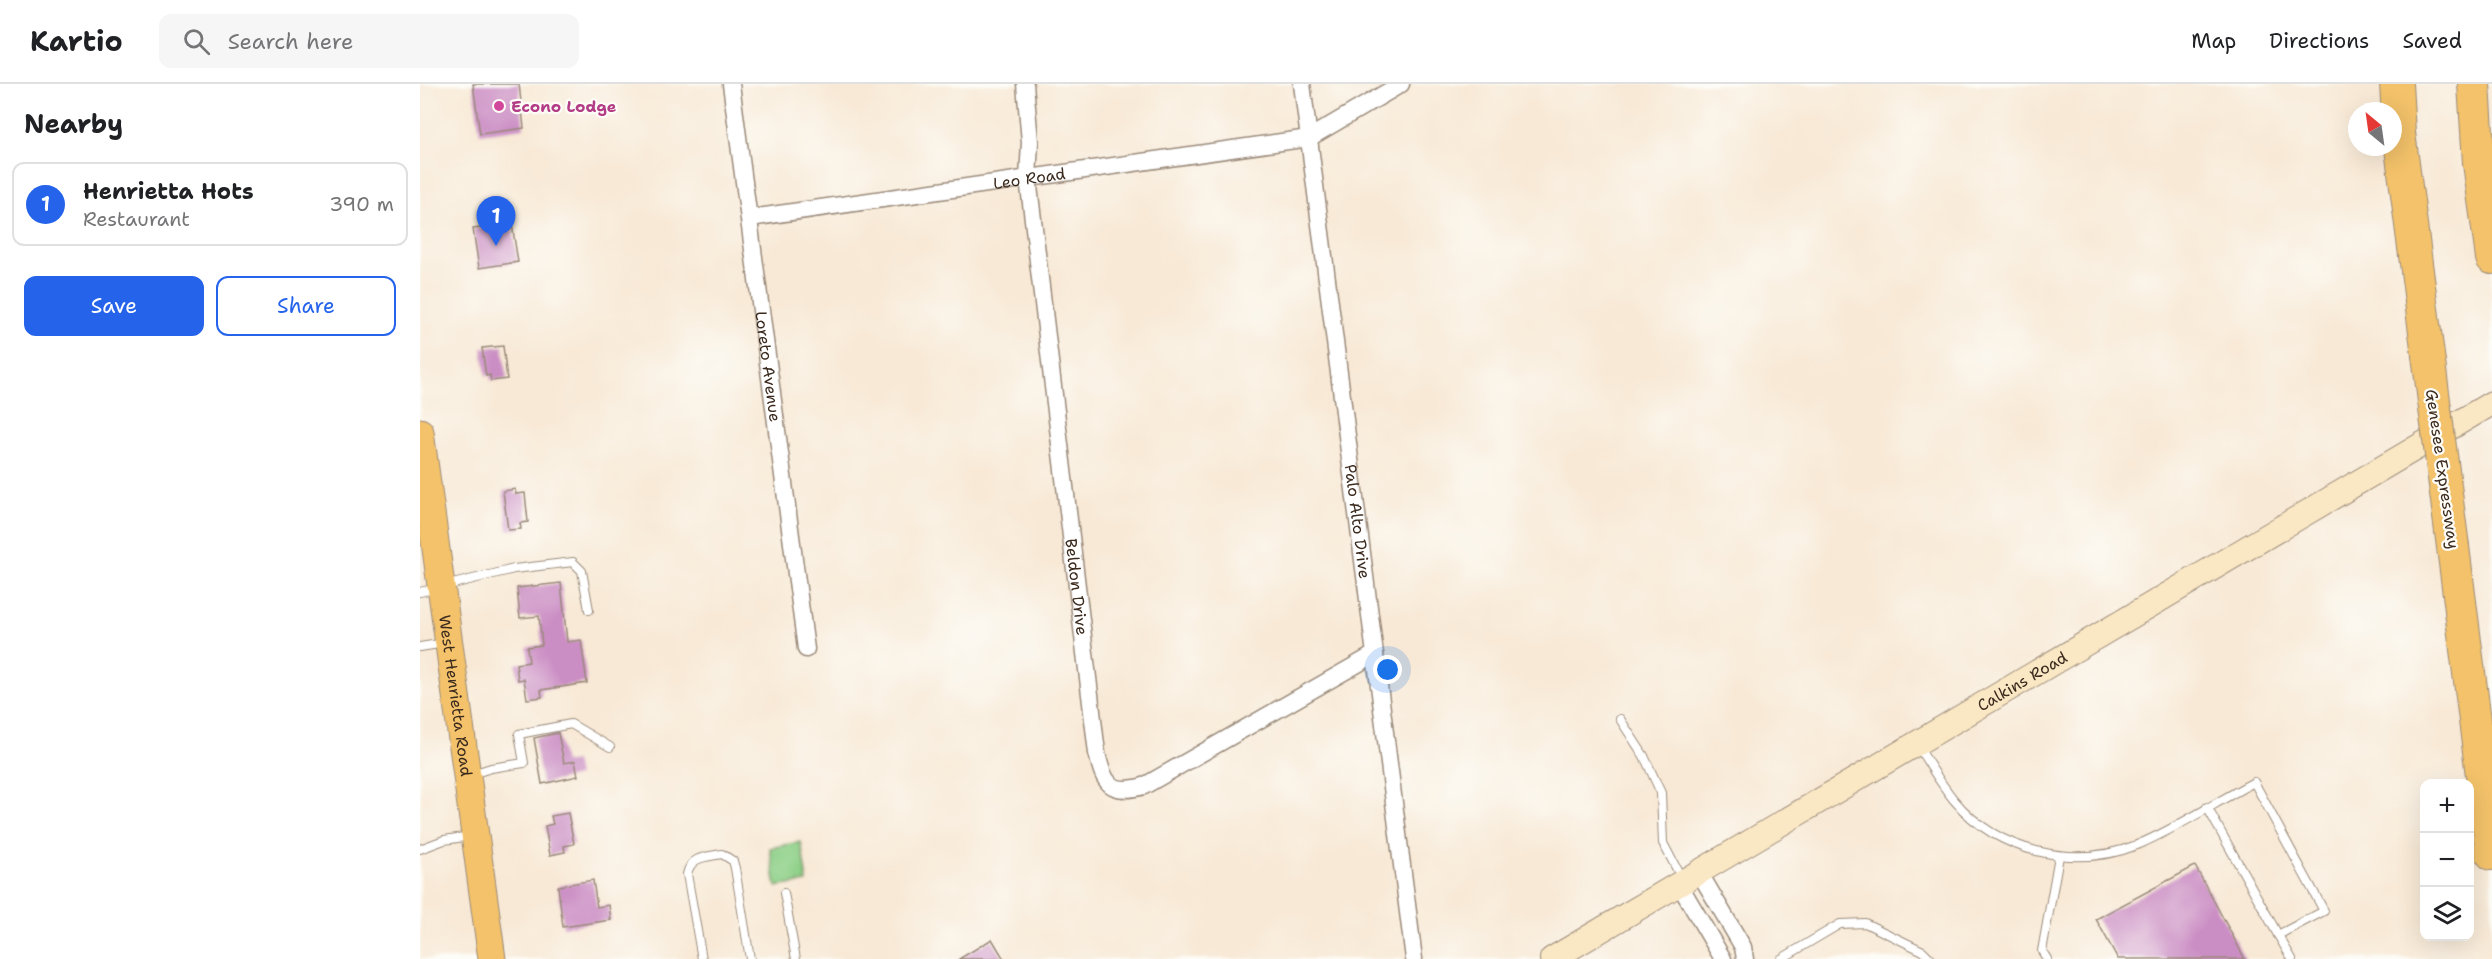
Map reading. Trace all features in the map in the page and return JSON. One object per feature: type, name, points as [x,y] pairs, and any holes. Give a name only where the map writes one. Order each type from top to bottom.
[{"type":"highway","name":"Genesee Expressway","points":[[2396,84],[2399,133],[2492,854]]},
{"type":"highway","points":[[2474,84],[2479,163],[2492,258]]},
{"type":"main road","name":"Calkins Road","points":[[1552,959],[2492,404]]},
{"type":"main road","name":"West Henrietta Road","points":[[420,432],[430,588],[448,642],[492,959]]},
{"type":"street","name":"Loreto Avenue","points":[[731,84],[806,649]]},
{"type":"street","name":"Beldon Drive","points":[[1024,84],[1030,142],[1028,178],[1101,772],[1115,789],[1128,790],[1144,786],[1375,654]]},
{"type":"street","name":"Palo Alto Drive","points":[[1302,84],[1414,959]]},
{"type":"street","points":[[1309,138],[1401,84]]},
{"type":"street","name":"Leo Road","points":[[750,218],[1309,138]]},
{"type":"street","points":[[1687,879],[1723,959]]},
{"type":"street","points":[[1687,879],[1743,947],[1745,959]]},
{"type":"lane","points":[[430,588],[514,569],[573,562],[582,571],[589,609]]},
{"type":"lane","points":[[420,647],[448,642]]},
{"type":"lane","points":[[1620,719],[1644,756],[1661,793],[1663,843],[1687,879]]},
{"type":"lane","points":[[466,777],[491,768],[524,763],[519,734],[571,724],[610,747]]},
{"type":"lane","points":[[1917,743],[1954,800],[1974,820],[2013,844],[2059,856],[2090,856],[2136,845],[2254,782],[2324,911],[2278,934]]},
{"type":"lane","points":[[2206,807],[2292,959]]},
{"type":"lane","points":[[420,849],[444,840],[475,836]]},
{"type":"lane","points":[[702,959],[687,874],[689,865],[697,859],[722,854],[733,861],[735,868],[750,959]]},
{"type":"lane","points":[[2047,959],[2042,951],[2059,856]]},
{"type":"lane","points":[[784,893],[796,959]]},
{"type":"lane","points":[[1781,959],[1840,924],[1865,923],[1923,951],[1931,959]]},
{"type":"green space","points":[[801,842],[807,882],[776,887],[770,848]]},
{"type":"building","name":"Econo Lodge","points":[[473,84],[519,84],[524,128],[480,134]]},
{"type":"building","points":[[512,224],[518,262],[479,268],[473,229]]},
{"type":"building","points":[[503,346],[507,379],[491,381],[490,375],[486,376],[482,348]]},
{"type":"building","points":[[515,489],[516,494],[525,493],[528,522],[520,523],[521,529],[508,530],[503,491]]},
{"type":"building","points":[[561,583],[567,642],[581,640],[587,683],[541,690],[542,697],[527,699],[524,679],[518,680],[516,664],[529,662],[527,647],[542,645],[539,616],[520,618],[517,588]]},
{"type":"building","points":[[558,733],[564,763],[575,761],[578,776],[542,784],[534,738]]},
{"type":"building","points":[[568,813],[574,844],[564,846],[565,852],[550,855],[545,826],[553,824],[551,816]]},
{"type":"building","points":[[2195,866],[2245,959],[2118,959],[2096,919]]},
{"type":"building","points":[[593,880],[597,907],[609,905],[611,920],[563,927],[558,886]]},
{"type":"building","points":[[992,939],[1004,959],[959,959]]},
{"type":"place","name":"Econo Lodge","points":[[499,106]]},
{"type":"place","name":"Henrietta Hots","points":[[496,246]]}]
